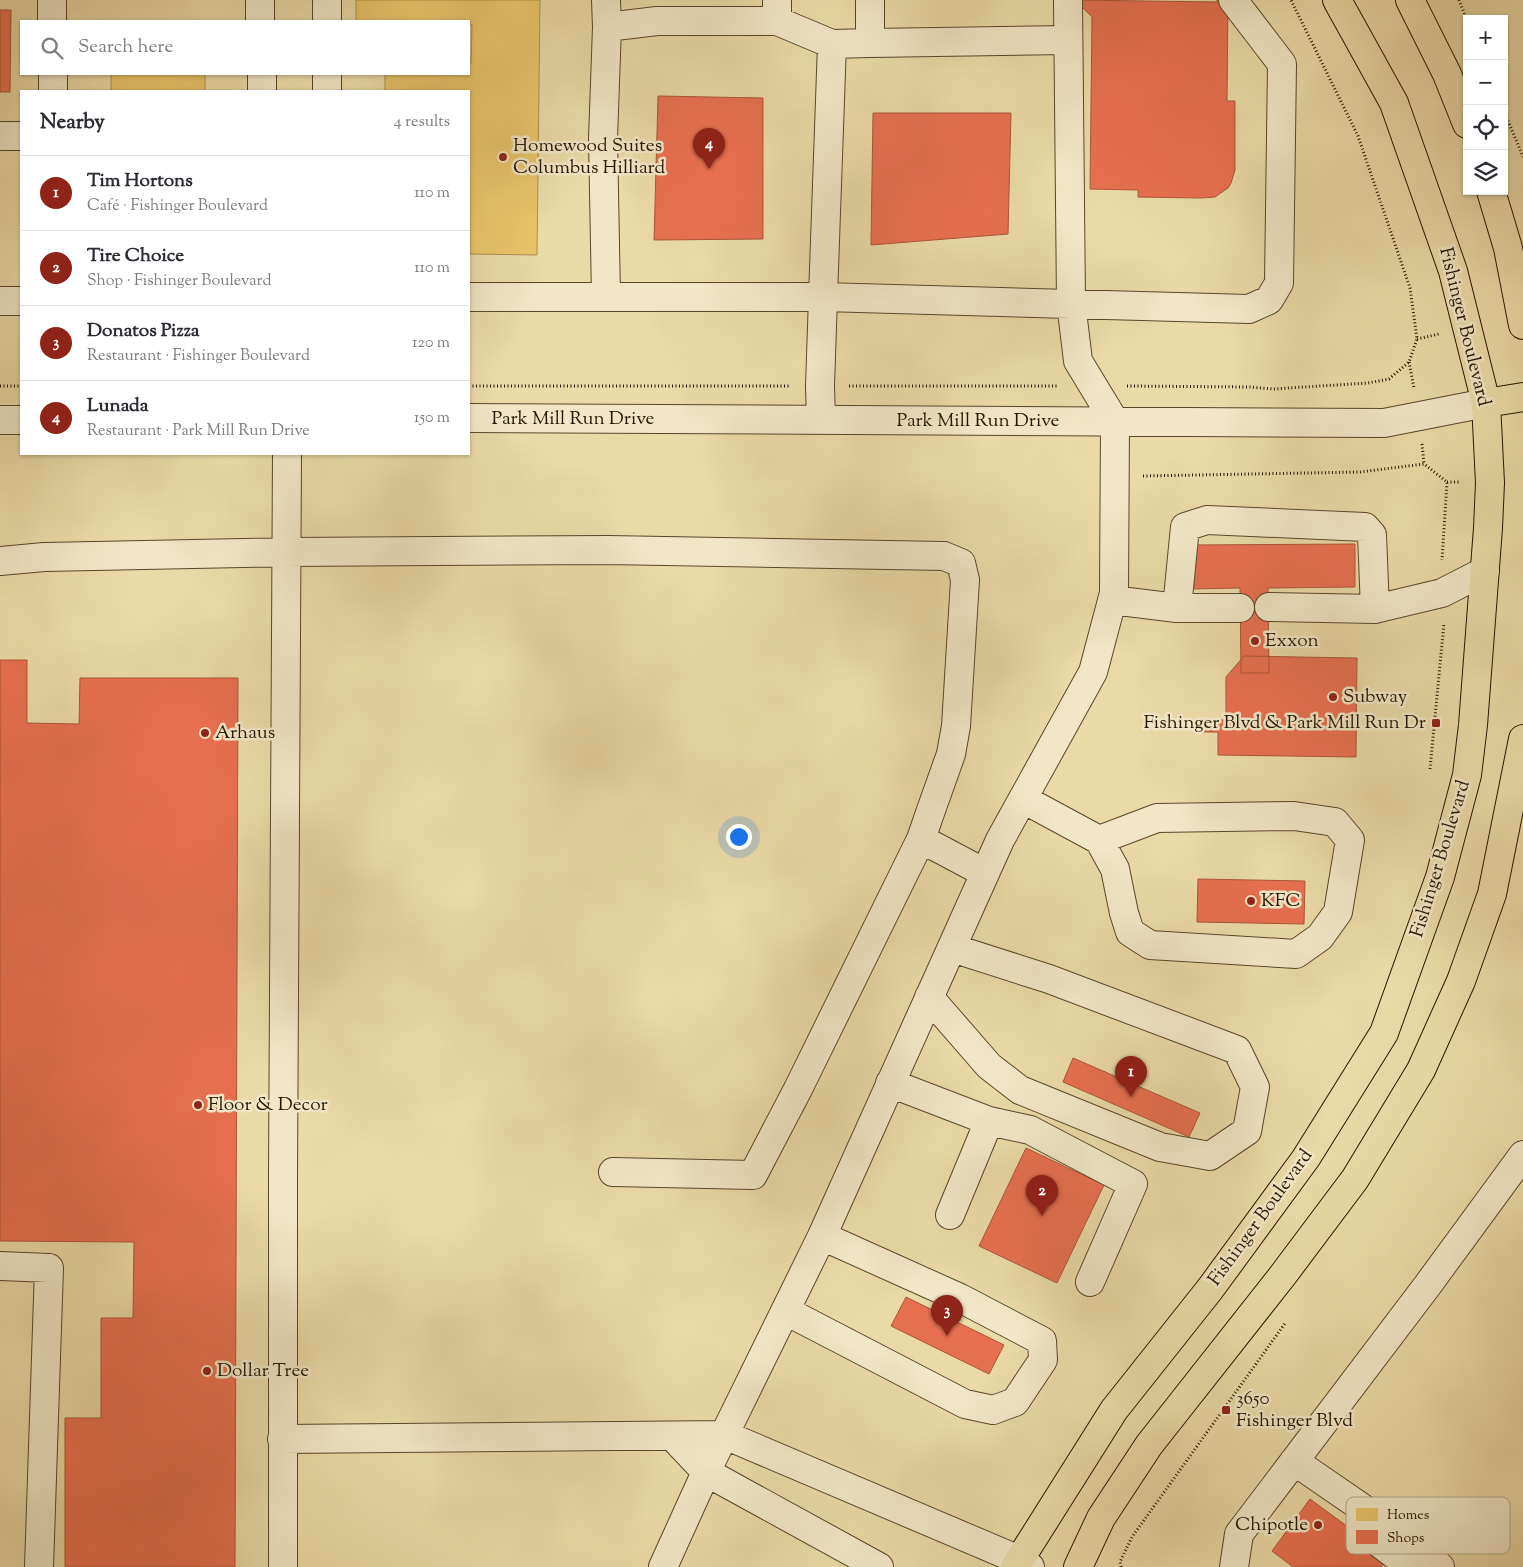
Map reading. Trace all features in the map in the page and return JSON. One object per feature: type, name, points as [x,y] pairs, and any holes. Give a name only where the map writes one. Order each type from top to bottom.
[{"type":"main road","name":"Fishinger Boulevard","points":[[1021,1565],[1114,1410],[1210,1289],[1306,1158],[1384,1033],[1440,877],[1467,775],[1473,725],[1490,483],[1486,403],[1453,271],[1394,103],[1337,0]]},
{"type":"main road","points":[[1410,0],[1447,74],[1463,114]]},
{"type":"main road","points":[[1492,195],[1508,248],[1523,325]]},
{"type":"main road","points":[[1486,403],[1523,397]]},
{"type":"main road","points":[[1078,1567],[1101,1518],[1149,1445],[1283,1275],[1355,1179],[1421,1070],[1461,981],[1492,894],[1523,739]]},
{"type":"street","points":[[52,0],[52,20]]},
{"type":"street","points":[[260,0],[260,20]]},
{"type":"street","points":[[327,0],[327,20]]},
{"type":"street","points":[[606,0],[607,27],[603,139],[606,297]]},
{"type":"street","points":[[870,0],[870,43]]},
{"type":"street","points":[[663,1567],[706,1472],[822,1236],[1000,840],[1093,672],[1114,593],[1115,422],[1078,361],[1071,303],[1068,0]]},
{"type":"street","points":[[470,297],[823,298],[1248,309],[1269,300],[1280,283],[1282,64],[1233,0]]},
{"type":"street","points":[[607,27],[777,10],[832,44],[1068,40]]},
{"type":"street","points":[[821,420],[820,386],[832,44]]},
{"type":"street","points":[[52,75],[53,90]]},
{"type":"street","points":[[262,75],[262,90]]},
{"type":"street","points":[[327,75],[327,90]]},
{"type":"street","points":[[0,136],[20,136]]},
{"type":"street","points":[[0,301],[20,301]]},
{"type":"street","name":"Park Mill Run Drive","points":[[470,418],[1384,423],[1486,403]]},
{"type":"street","points":[[0,420],[20,420]]},
{"type":"street","points":[[283,1567],[287,455]]},
{"type":"street","points":[[1177,608],[1185,527],[1207,520],[1365,527],[1372,535],[1375,608]]},
{"type":"street","points":[[0,561],[44,557],[287,552],[608,550],[944,556],[961,563],[965,580],[956,726],[951,754],[921,839],[798,1089],[753,1175],[613,1172]]},
{"type":"street","points":[[1268,607],[1375,608],[1442,594],[1485,571]]},
{"type":"street","points":[[1112,600],[1177,608],[1240,608]]},
{"type":"street","points":[[1023,799],[1099,840],[1115,868],[1124,913],[1130,932],[1150,945],[1296,954],[1320,937],[1338,912],[1350,840],[1335,822],[1294,816],[1157,818],[1099,840]]},
{"type":"street","points":[[921,839],[985,873]]},
{"type":"street","points":[[929,998],[989,1066],[1020,1090],[1160,1147],[1210,1156],[1247,1131],[1255,1087],[1237,1050],[1049,979],[952,948]]},
{"type":"street","points":[[890,1084],[990,1121],[1030,1130],[1133,1184],[1090,1282]]},
{"type":"street","points":[[950,1216],[990,1121]]},
{"type":"street","points":[[1234,1567],[1239,1534],[1427,1286],[1523,1155]]},
{"type":"street","points":[[786,1311],[965,1404],[994,1410],[1015,1402],[1043,1360],[1042,1341],[960,1298],[822,1236]]},
{"type":"street","points":[[0,1266],[49,1268],[38,1567]]},
{"type":"street","points":[[282,1439],[725,1435],[1021,1565]]},
{"type":"street","points":[[672,1436],[706,1472],[879,1567]]},
{"type":"street","points":[[1294,1461],[1347,1497]]},
{"type":"street","points":[[1328,1484],[1329,1506],[1346,1519]]},
{"type":"street","points":[[1393,1554],[1411,1567]]},
{"type":"street","points":[[1427,1554],[1440,1567]]},
{"type":"path","points":[[470,386],[1093,386],[1250,387],[1273,389],[1368,383],[1389,379],[1409,362],[1417,339],[1410,288],[1358,136],[1291,0]]},
{"type":"path","points":[[1459,0],[1465,15]]},
{"type":"path","points":[[1508,121],[1523,157]]},
{"type":"path","points":[[0,386],[20,386]]},
{"type":"building: Homes","name":"Homewood Suites Columbus Hilliard","points":[[356,0],[540,0],[537,255],[470,254],[470,90],[385,90],[385,75],[470,75],[472,25],[470,25],[470,20],[356,20]]},
{"type":"building: Homes","points":[[111,75],[205,75],[205,90],[111,90]]},
{"type":"building: Shops","points":[[1075,0],[1217,2],[1217,0],[1228,0],[1227,101],[1235,101],[1235,170],[1228,188],[1215,197],[1201,198],[1138,197],[1138,190],[1090,189],[1092,17]]},
{"type":"building: Shops","points":[[0,10],[11,10],[10,92],[0,92]]},
{"type":"building: Shops","points":[[658,96],[763,98],[763,239],[654,240]]},
{"type":"building: Shops","points":[[873,113],[1011,113],[1008,234],[871,245]]},
{"type":"building: Shops","name":"Exxon","points":[[1355,544],[1355,587],[1268,588],[1269,673],[1241,673],[1240,588],[1190,589],[1190,545]]},
{"type":"building: Shops","points":[[1244,656],[1357,658],[1356,757],[1218,755],[1218,732],[1194,732],[1194,720],[1226,720],[1226,677]]},
{"type":"building: Shops","points":[[0,660],[27,660],[27,723],[79,724],[80,678],[238,678],[235,1567],[65,1567],[65,1418],[101,1418],[101,1318],[133,1318],[134,1242],[0,1241]]},
{"type":"building: Shops","name":"KFC","points":[[1198,879],[1305,881],[1304,924],[1197,922]]},
{"type":"building: Shops","points":[[1073,1058],[1200,1113],[1189,1137],[1063,1082]]},
{"type":"building: Shops","points":[[1026,1148],[1104,1185],[1057,1283],[979,1246]]},
{"type":"building: Shops","points":[[906,1297],[1004,1345],[989,1374],[891,1326]]},
{"type":"building: Shops","name":"Chipotle","points":[[1310,1499],[1346,1525],[1346,1554],[1385,1554],[1389,1557],[1381,1567],[1293,1567],[1272,1551]]},
{"type":"place","name":"Homewood Suites Columbus Hilliard","points":[[503,157]]},
{"type":"place","name":"Lunada","points":[[709,169]]},
{"type":"place","name":"Exxon","points":[[1255,641]]},
{"type":"place","name":"Subway","points":[[1333,697]]},
{"type":"place","name":"Fishinger Blvd & Park Mill Run Dr","points":[[1436,723]]},
{"type":"place","name":"Arhaus","points":[[205,733]]},
{"type":"place","name":"KFC","points":[[1251,901]]},
{"type":"place","name":"Tim Hortons","points":[[1131,1097]]},
{"type":"place","name":"Floor & Decor","points":[[198,1105]]},
{"type":"place","name":"Tire Choice","points":[[1042,1216]]},
{"type":"place","name":"Donatos Pizza","points":[[947,1336]]},
{"type":"place","name":"Dollar Tree","points":[[207,1371]]},
{"type":"place","name":"3650 Fishinger Blvd","points":[[1226,1410]]},
{"type":"place","name":"Chipotle","points":[[1318,1525]]}]
